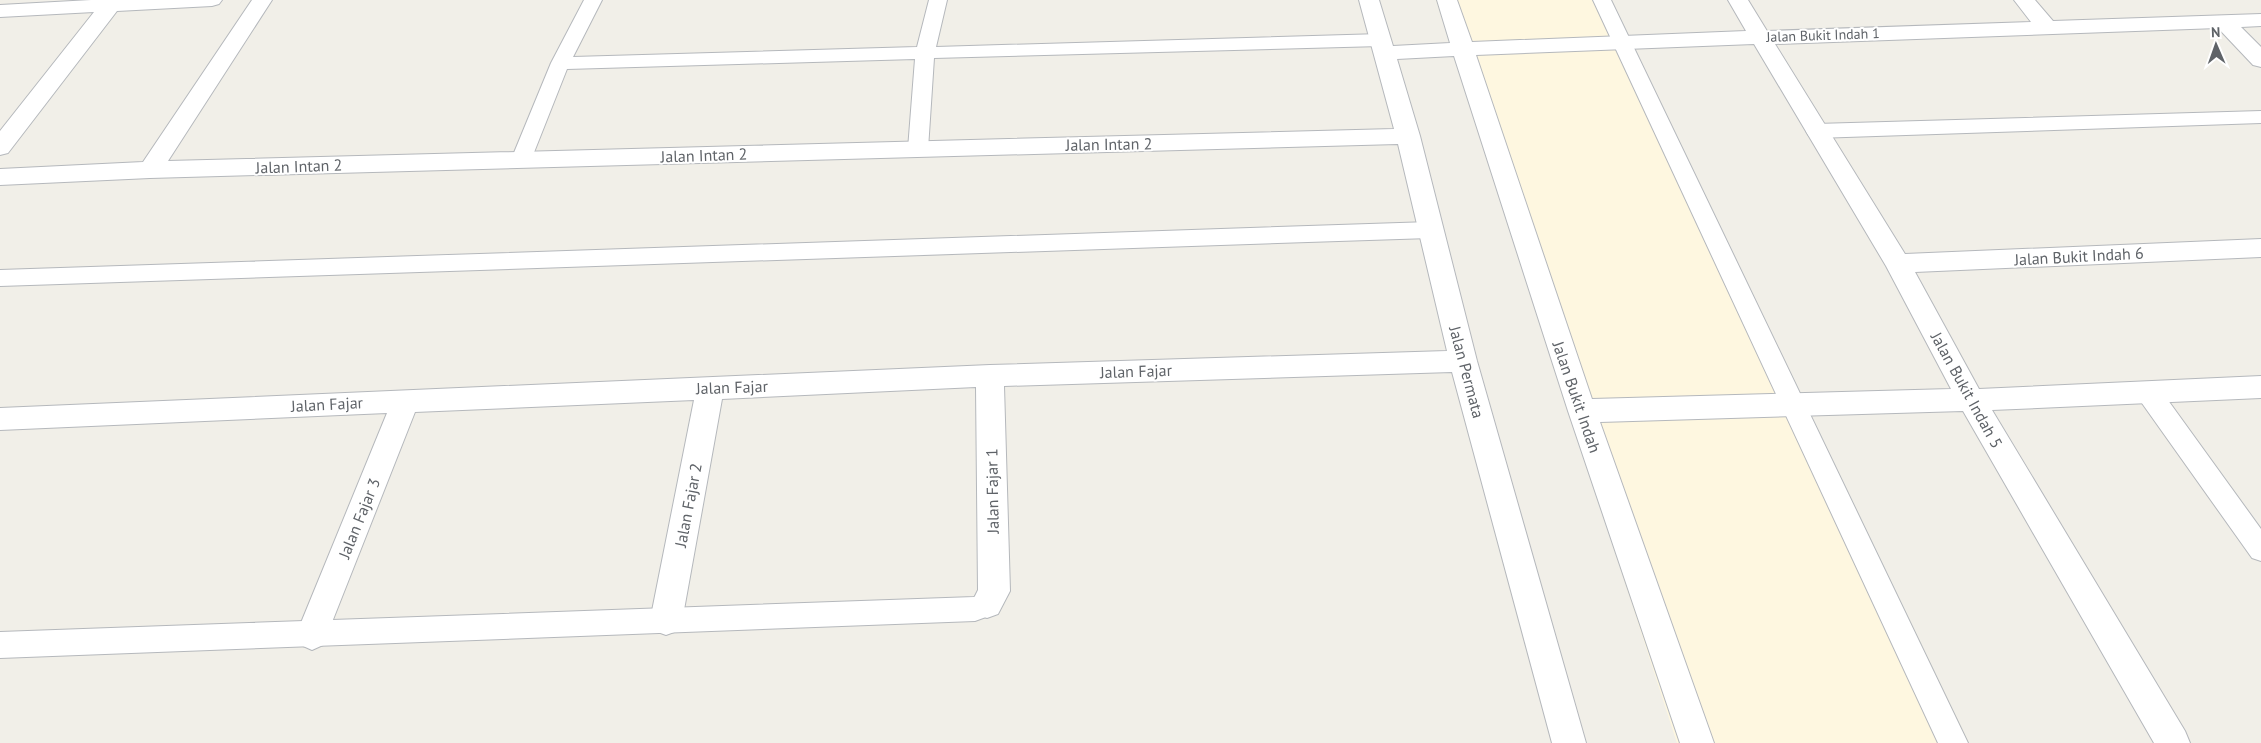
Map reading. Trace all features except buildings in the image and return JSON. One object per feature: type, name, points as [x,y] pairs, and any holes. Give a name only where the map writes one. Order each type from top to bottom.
[{"type":"street","points":[[0,10],[212,0]]},
{"type":"street","points":[[150,170],[262,0]]},
{"type":"street","name":"Jalan Permata","points":[[1369,0],[1408,136],[1463,360],[1569,743]]},
{"type":"street","name":"Jalan Bukit Indah","points":[[1447,0],[1582,412],[1697,743]]},
{"type":"street","name":"Jalan Bukit Indah 5","points":[[1738,0],[1898,264],[1972,400],[2173,743]]},
{"type":"street","points":[[2024,0],[2046,26]]},
{"type":"street","points":[[0,147],[110,6]]},
{"type":"street","name":"Jalan Bukit Indah 1","points":[[1383,46],[1463,49],[2046,26],[2261,20]]},
{"type":"street","points":[[2223,21],[2261,60]]},
{"type":"street","name":"Jalan Intan 2","points":[[0,177],[150,170],[1408,136]]},
{"type":"street","name":"Jalan Bukit Indah 6","points":[[1898,264],[2261,248]]},
{"type":"street","name":"Jalan Fajar","points":[[0,419],[990,376],[1463,360]]},
{"type":"street","name":"Jalan Fajar 1","points":[[987,604],[994,591],[990,376]]},
{"type":"street","points":[[1582,412],[1972,400],[2261,387]]},
{"type":"street","name":"Jalan Fajar 2","points":[[666,621],[710,388]]},
{"type":"street","name":"Jalan Fajar 3","points":[[312,635],[406,400]]},
{"type":"lane","points":[[521,160],[560,63],[593,0]]},
{"type":"lane","points":[[918,149],[925,54],[938,0]]},
{"type":"lane","points":[[1602,0],[1953,743]]},
{"type":"lane","points":[[560,63],[1383,46]]},
{"type":"lane","points":[[1816,131],[2261,117]]},
{"type":"lane","points":[[0,278],[1430,230]]},
{"type":"lane","points":[[2148,392],[2261,550]]},
{"type":"lane","points":[[0,646],[975,609],[987,604]]},
{"type":"shaded area","points":[[1436,0],[1610,0],[1969,743],[1677,743]]}]
